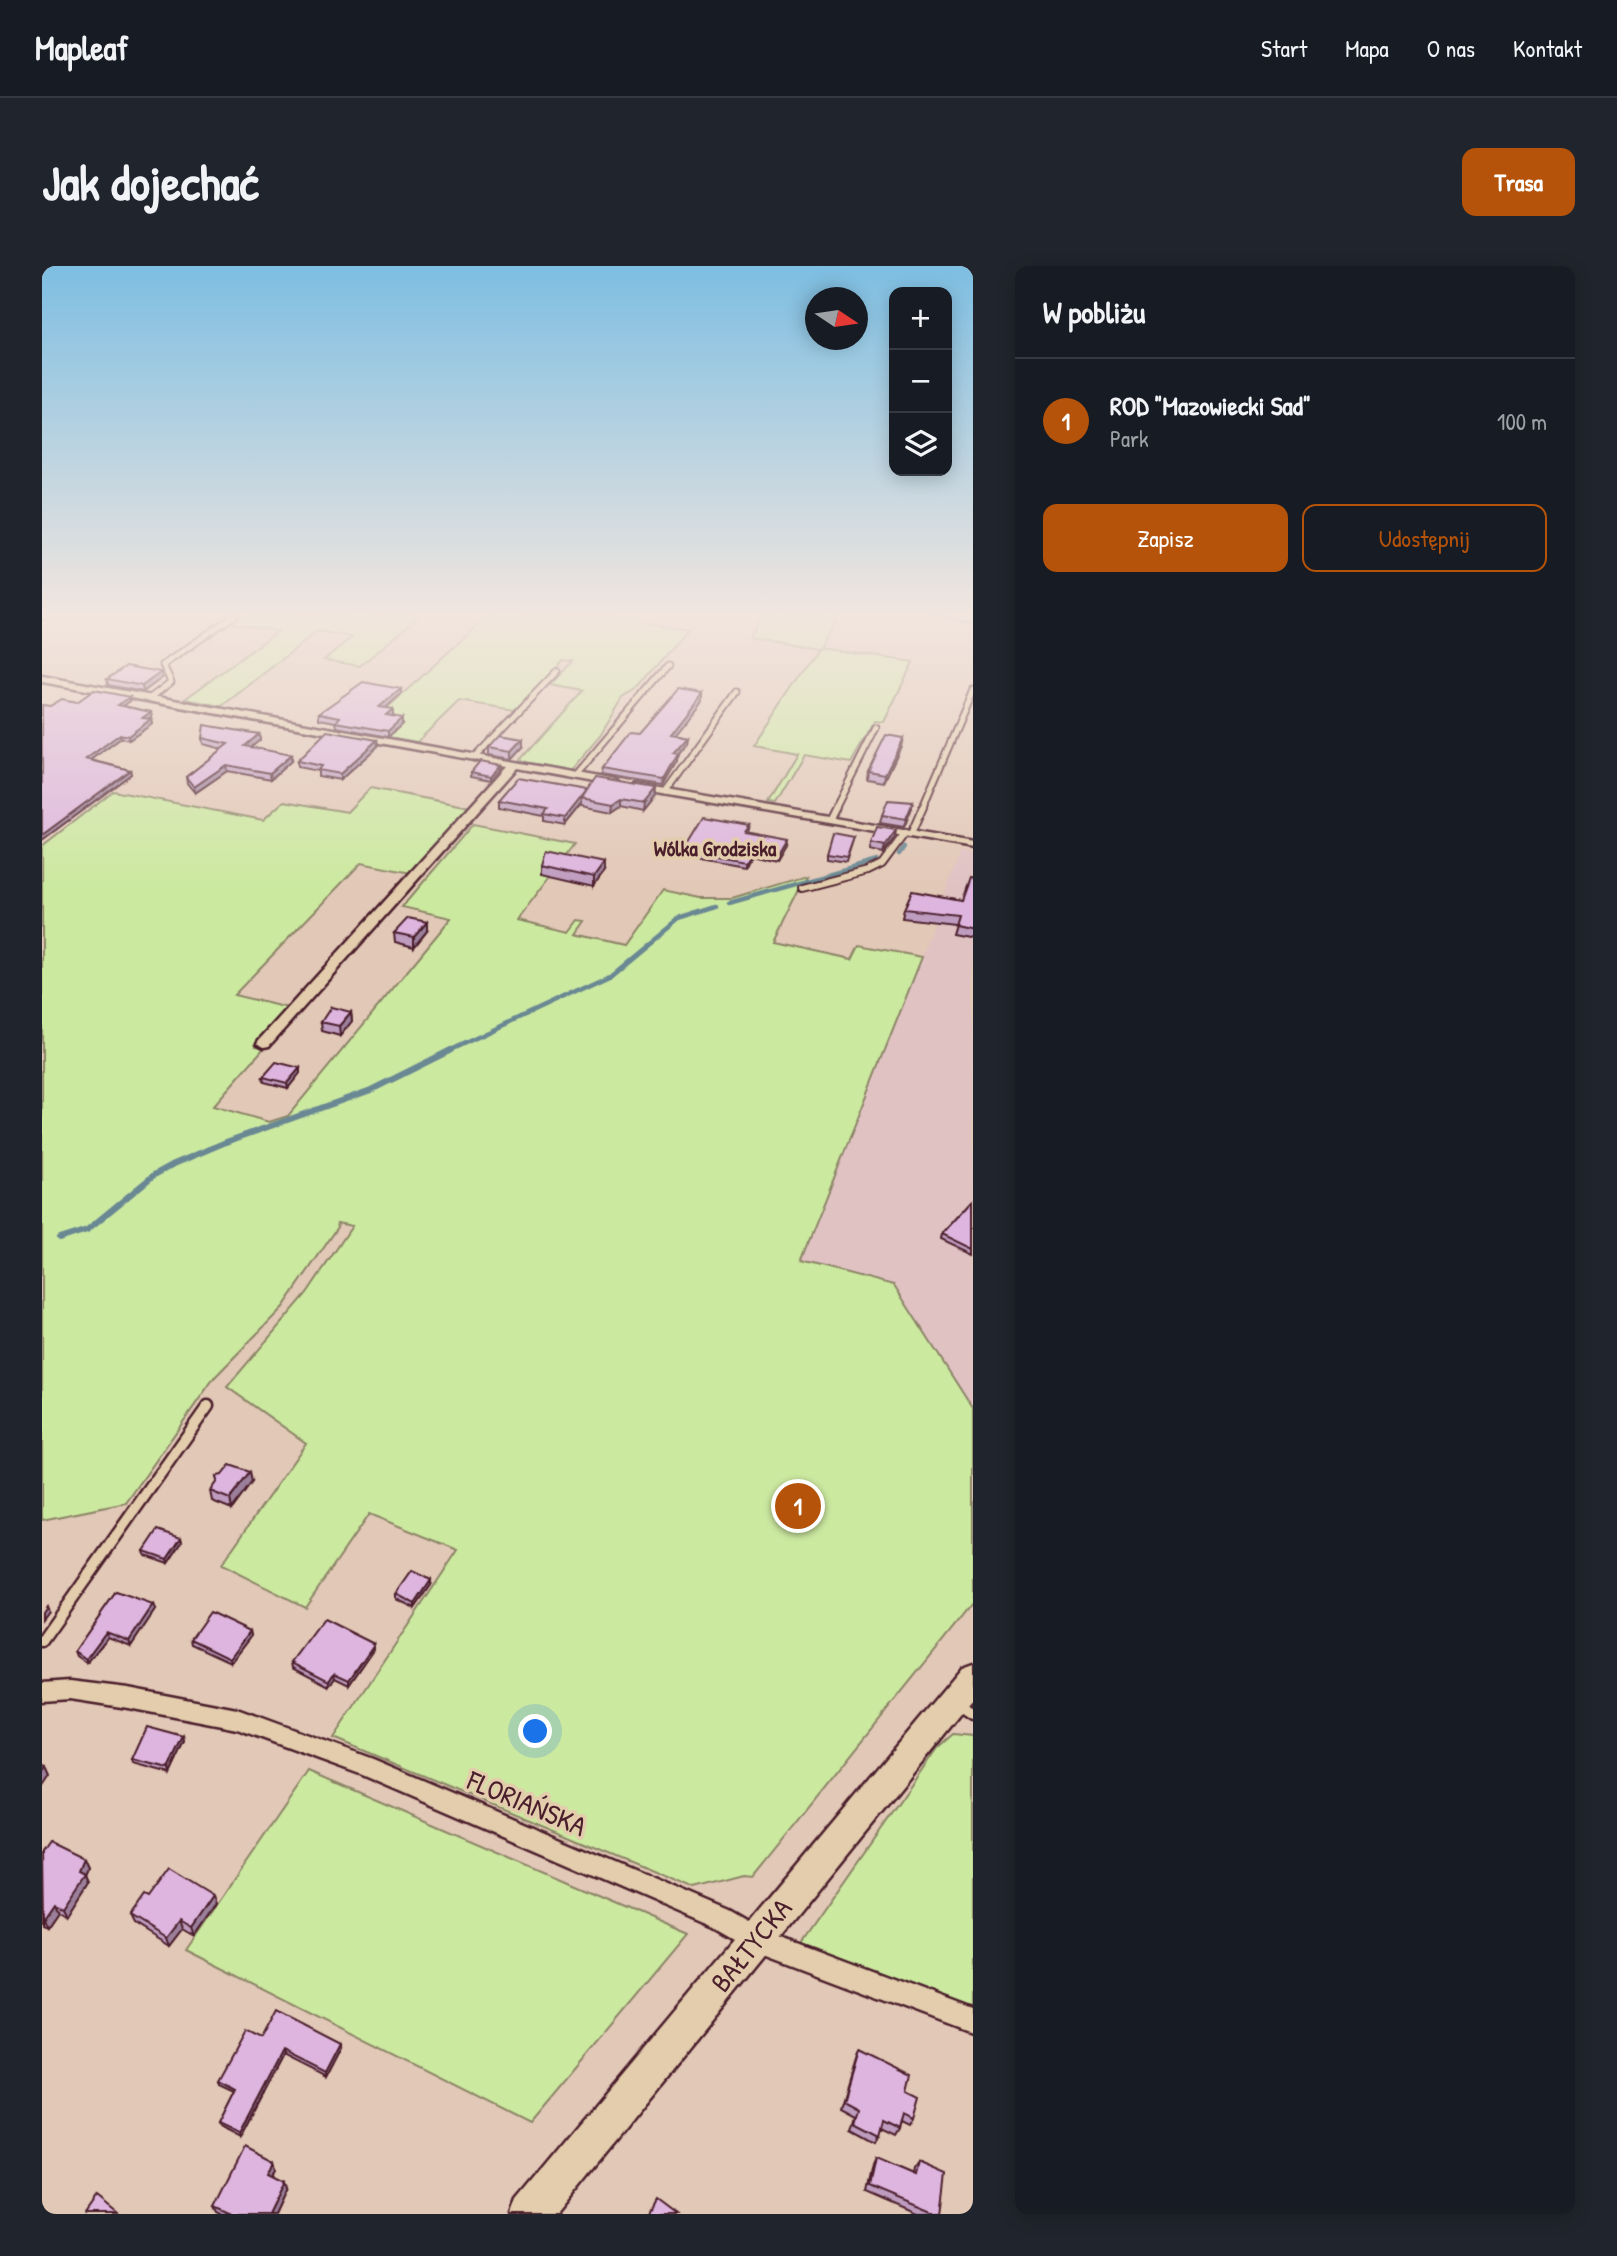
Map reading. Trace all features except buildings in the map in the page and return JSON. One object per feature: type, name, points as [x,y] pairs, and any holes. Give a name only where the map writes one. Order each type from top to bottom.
[{"type":"street","points":[[193,706],[973,845]]},
{"type":"street","points":[[264,1043],[514,765]]},
{"type":"street","name":"FLORIAŃSKA","points":[[42,1692],[70,1690],[93,1693],[237,1719],[365,1766],[722,1919],[756,1938],[973,2021]]},
{"type":"street","name":"BAŁTYCKA","points":[[531,2214],[756,1938],[966,1697]]},
{"type":"lane","points":[[474,758],[524,706]]},
{"type":"lane","points":[[575,776],[634,706]]},
{"type":"lane","points":[[665,792],[727,706]]},
{"type":"lane","points":[[802,888],[868,871],[882,864],[908,833],[966,706]]},
{"type":"lane","points":[[830,819],[876,728]]},
{"type":"lane","points":[[42,1641],[208,1406]]},
{"type":"shaded area","points":[[960,852],[973,854],[973,1409],[894,1285],[801,1261],[922,957]]},
{"type":"green space","points":[[390,706],[454,706],[417,742],[361,732]]},
{"type":"green space","points":[[490,706],[519,706],[515,710]]},
{"type":"green space","points":[[569,706],[618,706],[600,736],[570,771],[519,761]]},
{"type":"green space","points":[[780,706],[892,706],[884,722],[875,721],[851,763],[804,755],[775,804],[768,803],[797,754],[754,746]]},
{"type":"green space","points":[[370,788],[470,807],[411,873],[361,863],[234,995],[288,1008],[256,1046],[264,1048],[213,1106],[269,1122],[288,1116],[451,918],[402,907],[473,824],[575,844],[517,920],[570,932],[579,920],[586,921],[577,934],[624,945],[663,890],[701,898],[732,898],[806,876],[773,942],[852,959],[859,945],[922,957],[801,1261],[894,1285],[973,1409],[973,1603],[753,1877],[744,1876],[695,1889],[333,1738],[458,1550],[369,1514],[305,1607],[221,1565],[306,1443],[227,1387],[307,1293],[352,1226],[337,1223],[338,1227],[283,1307],[214,1378],[126,1503],[42,1520],[42,846],[113,791],[263,820],[284,801],[347,812]]},
{"type":"green space","points":[[953,1734],[973,1736],[973,2008],[801,1943],[937,1748]]},
{"type":"green space","points":[[309,1771],[688,1934],[530,2123],[186,1950]]},
{"type":"waterway","points":[[899,854],[904,847]]},
{"type":"waterway","points":[[729,903],[877,861]]},
{"type":"waterway","points":[[448,1051],[610,975],[679,918],[717,906]]},
{"type":"waterway","points":[[59,1239],[87,1230],[154,1175],[174,1164],[226,1142],[371,1090],[451,1050]]},
{"type":"place","name":"ROD \"Mazowiecki Sad\"","points":[[798,1506]]},
{"type":"district","name":"Wólka Grodziska","points":[[715,848]]}]
